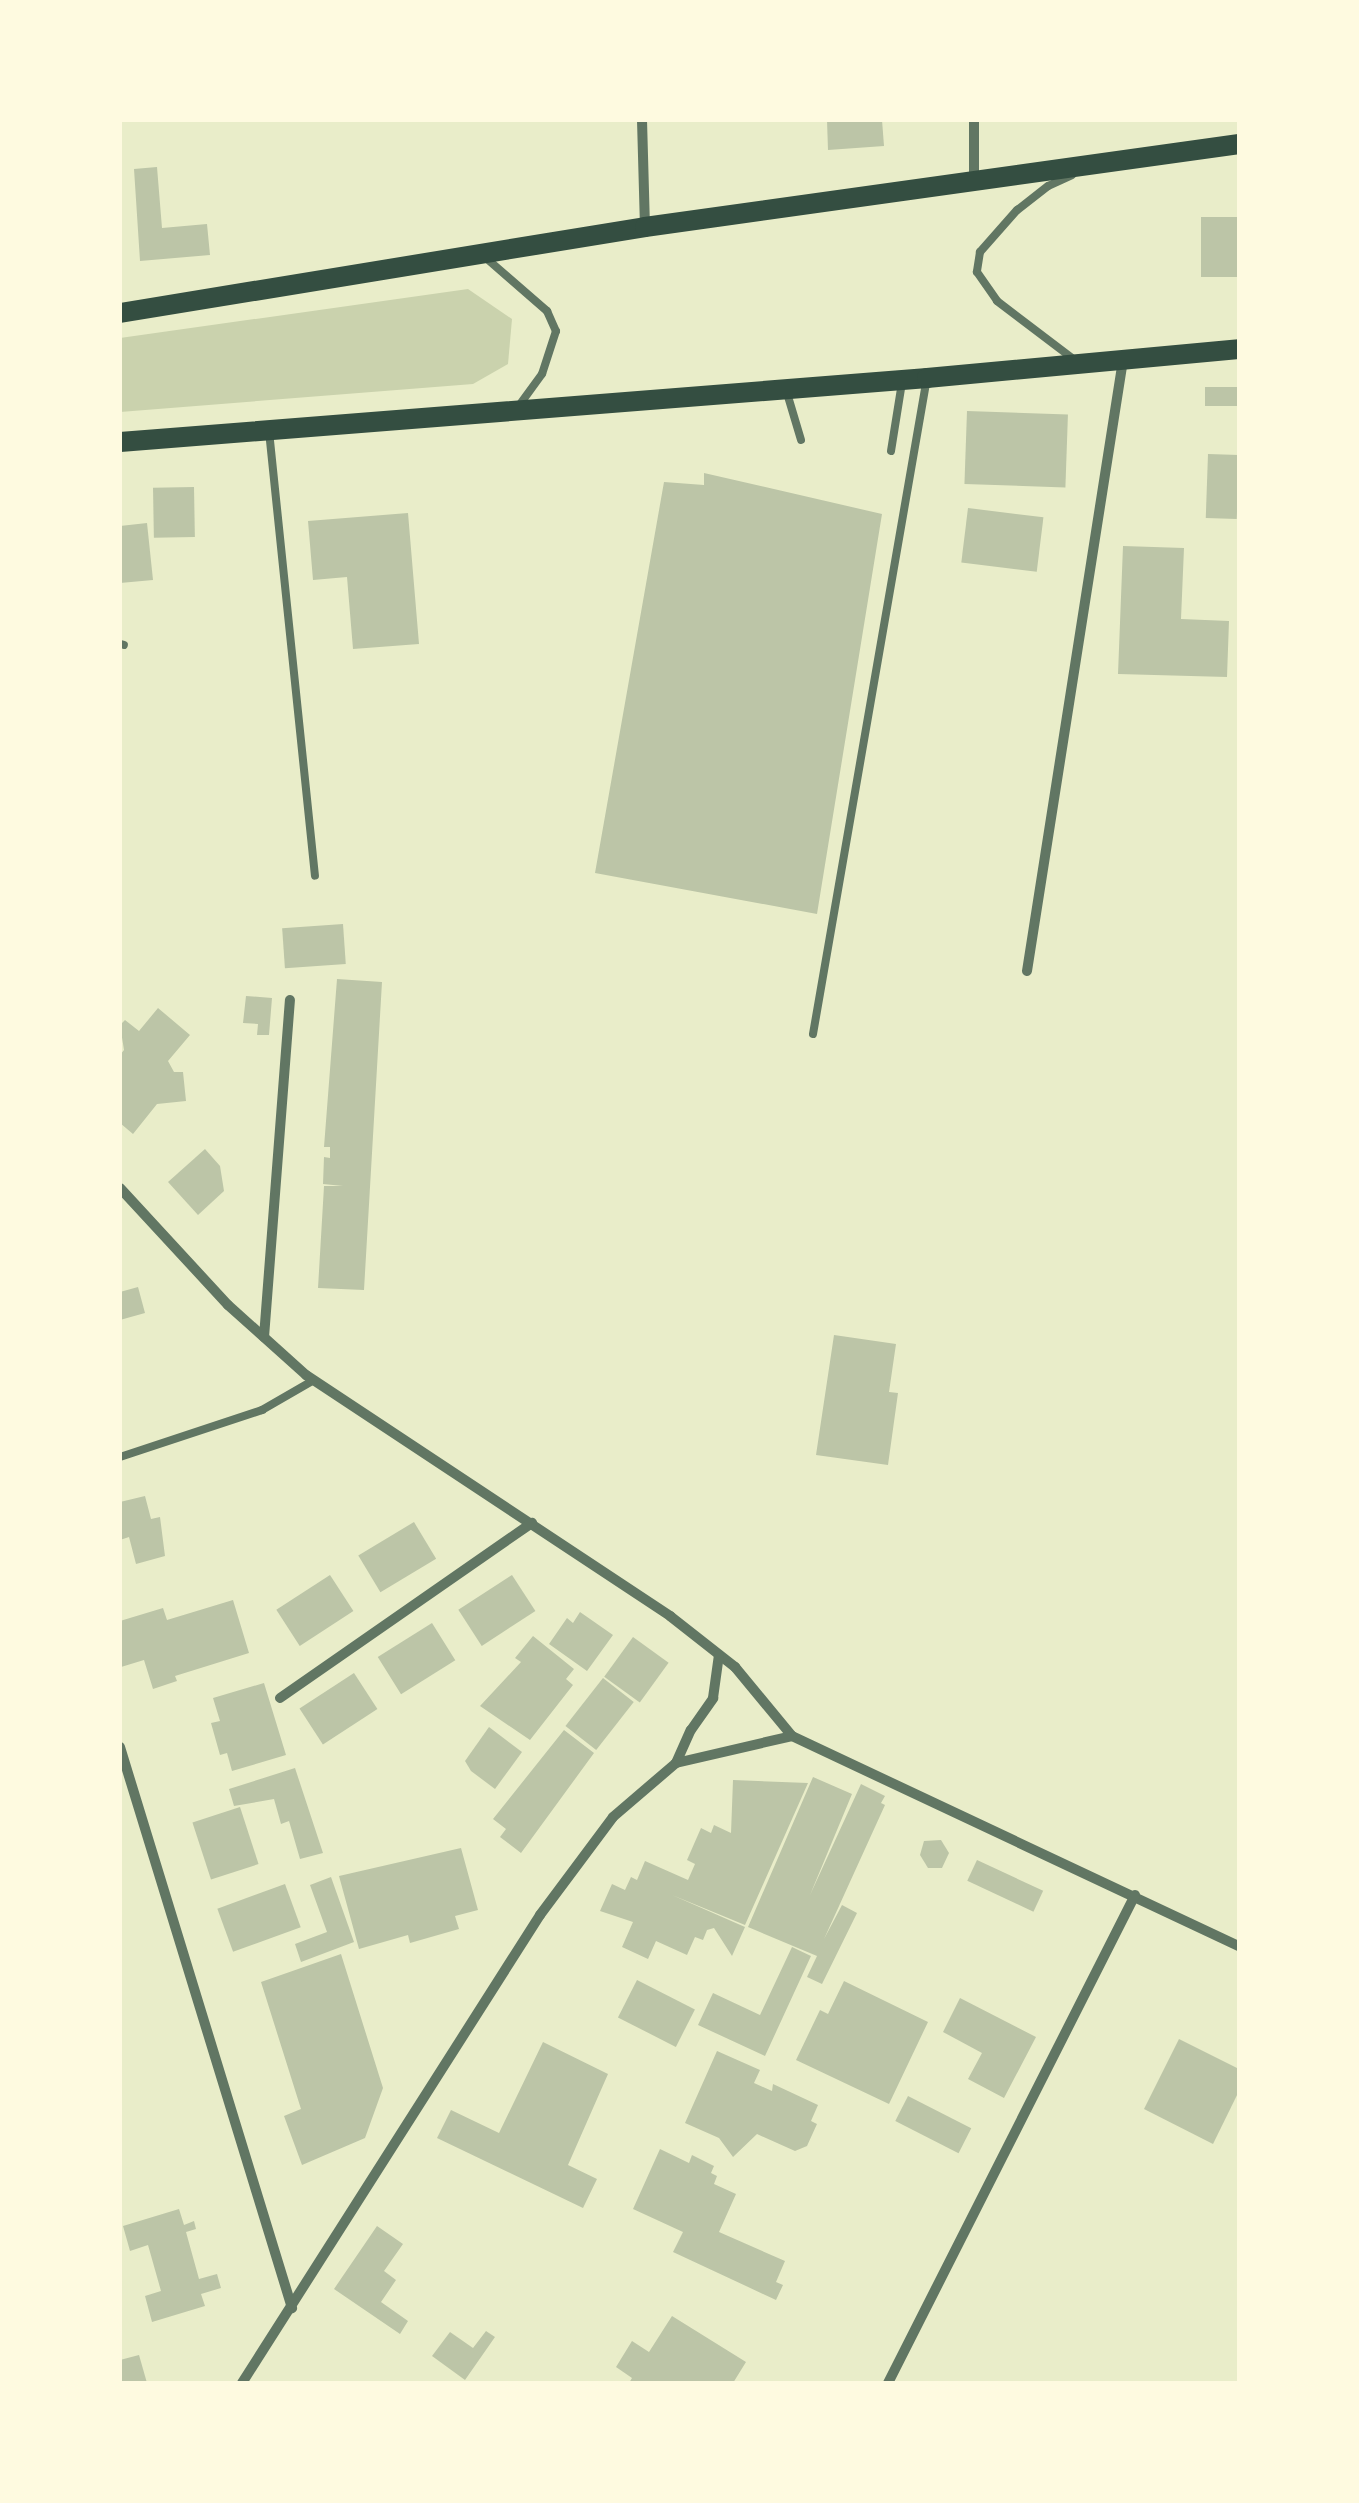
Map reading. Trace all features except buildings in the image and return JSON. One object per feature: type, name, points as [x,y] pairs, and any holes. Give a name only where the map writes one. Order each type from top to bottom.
[{"type":"main road","points":[[120,313],[644,227],[974,184],[1239,144]]},
{"type":"main road","points":[[120,442],[927,378],[1239,349]]},
{"type":"street","points":[[642,120],[644,227]]},
{"type":"street","points":[[974,120],[974,184]]},
{"type":"street","points":[[1027,971],[1124,359]]},
{"type":"street","points":[[264,1338],[290,1000]]},
{"type":"street","points":[[120,1188],[264,1338],[314,1380],[670,1616],[719,1655],[792,1736],[1239,1946]]},
{"type":"street","points":[[280,1698],[532,1523]]},
{"type":"street","points":[[242,2383],[540,1914],[613,1817],[676,1763],[691,1730],[714,1698],[719,1655]]},
{"type":"street","points":[[676,1763],[792,1736]]},
{"type":"street","points":[[120,1748],[292,2308]]},
{"type":"street","points":[[888,2383],[1135,1895]]},
{"type":"lane","points":[[1080,364],[997,300],[977,272],[980,252],[1018,210],[1048,186],[1085,168]]},
{"type":"lane","points":[[484,256],[529,292],[547,311],[556,331],[542,374],[530,394],[512,410]]},
{"type":"lane","points":[[814,1034],[927,378]]},
{"type":"lane","points":[[890,451],[902,380]]},
{"type":"lane","points":[[786,389],[801,440]]},
{"type":"lane","points":[[269,431],[315,876]]},
{"type":"lane","points":[[120,1457],[262,1410],[314,1380]]},
{"type":"green space","points":[[468,289],[512,319],[508,364],[473,384],[120,412],[120,338]]}]
